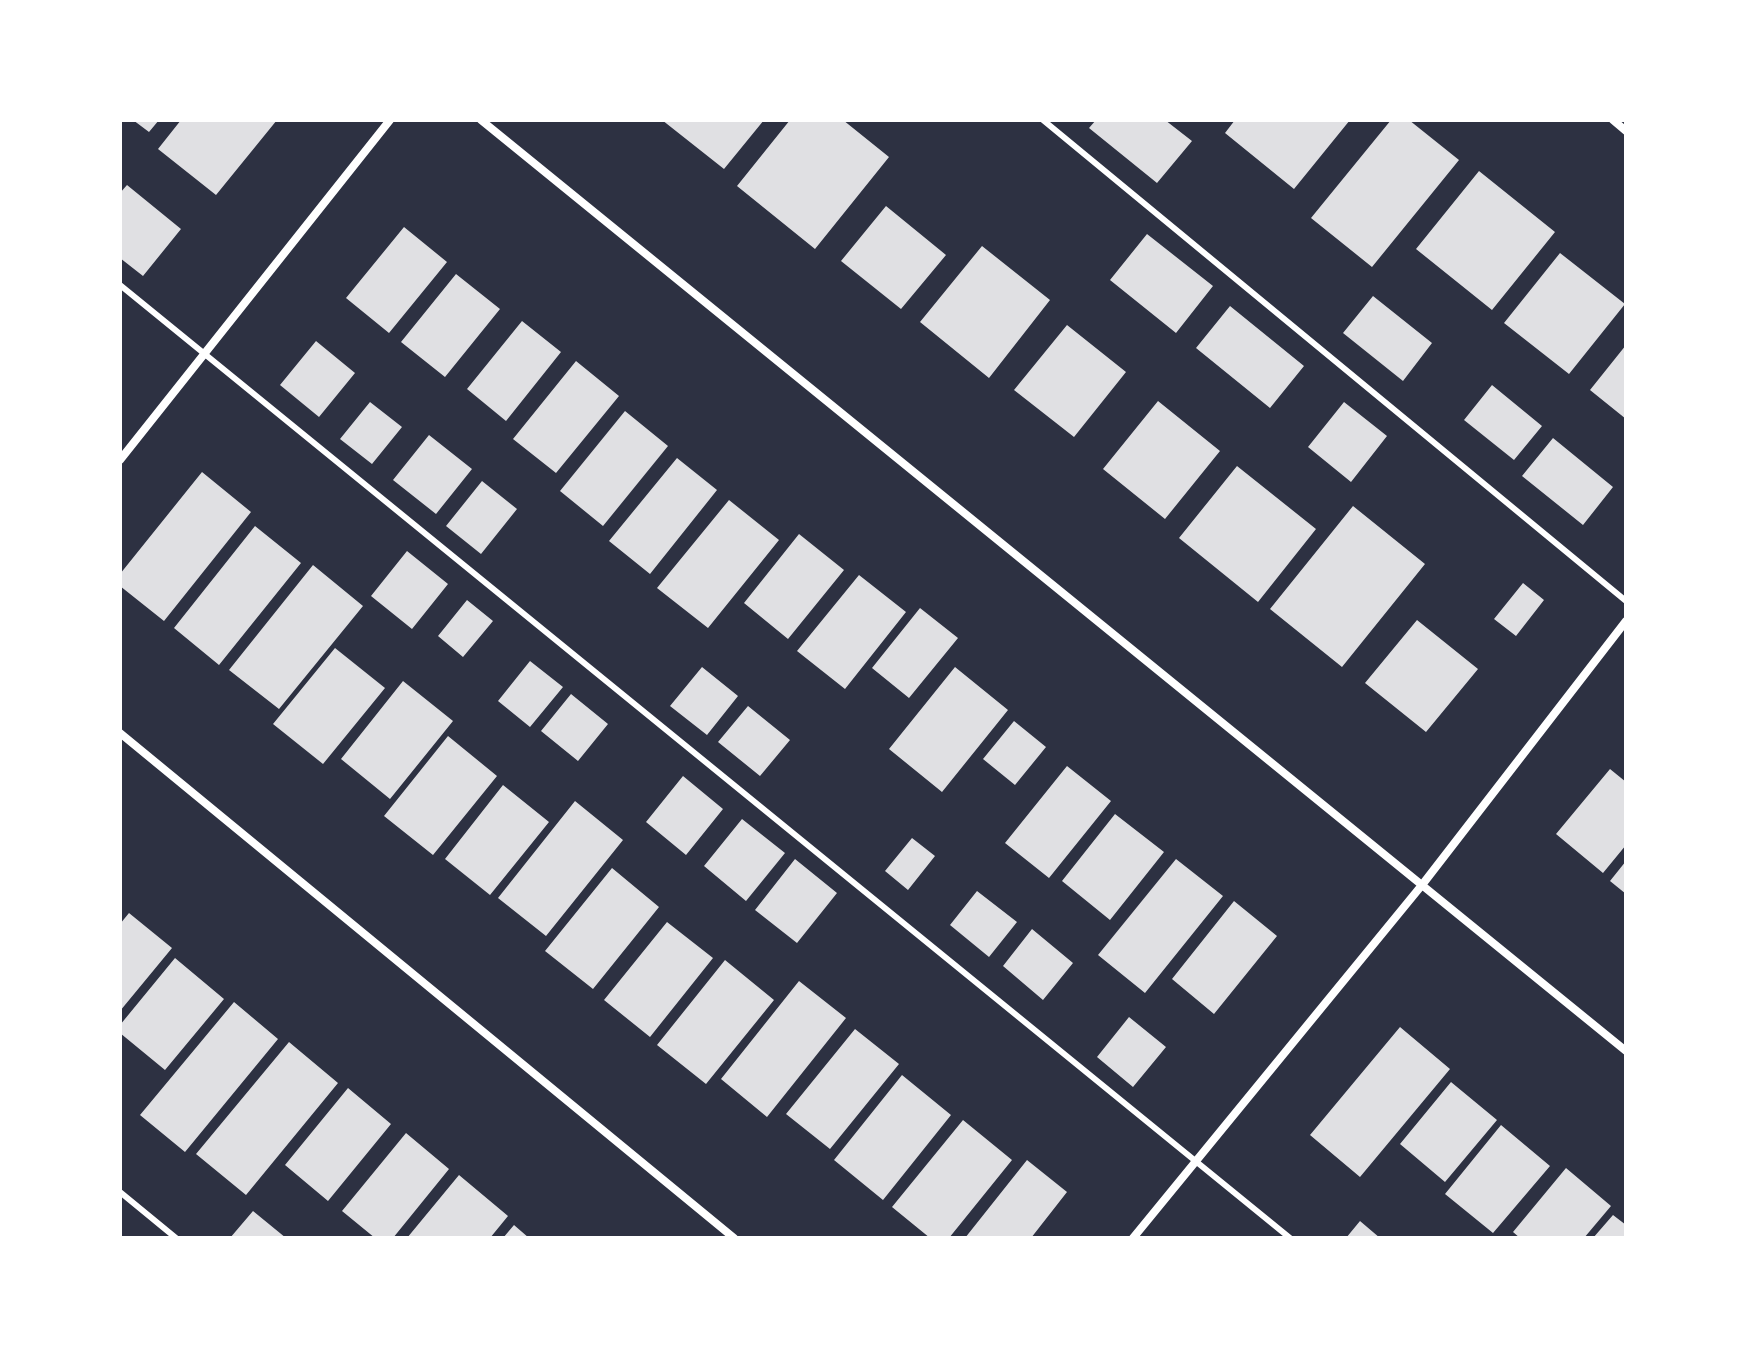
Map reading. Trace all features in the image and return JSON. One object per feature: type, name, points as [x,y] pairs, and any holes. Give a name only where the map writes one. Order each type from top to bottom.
[{"type":"street","points":[[120,460],[390,120]]},
{"type":"street","points":[[481,120],[1626,1051]]},
{"type":"street","points":[[1613,120],[1626,131]]},
{"type":"street","points":[[1133,1238],[1422,885],[1626,621]]},
{"type":"street","points":[[120,733],[734,1238]]},
{"type":"lane","points":[[1043,120],[1626,601]]},
{"type":"lane","points":[[120,285],[1290,1238]]},
{"type":"lane","points":[[120,1192],[176,1238]]},
{"type":"building","points":[[133,120],[159,120],[149,132]]},
{"type":"building","points":[[181,120],[277,120],[216,195],[158,149]]},
{"type":"building","points":[[662,120],[764,120],[724,169]]},
{"type":"building","points":[[790,120],[843,120],[889,157],[815,249],[737,186]]},
{"type":"building","points":[[1096,120],[1165,120],[1192,141],[1157,183],[1089,128]]},
{"type":"building","points":[[1235,120],[1350,120],[1294,189],[1225,133]]},
{"type":"building","points":[[1391,120],[1409,120],[1459,160],[1372,267],[1311,218]]},
{"type":"building","points":[[1479,171],[1555,232],[1492,310],[1416,249]]},
{"type":"building","points":[[127,185],[181,229],[143,276],[120,258],[120,193]]},
{"type":"building","points":[[886,206],[946,255],[901,309],[841,261]]},
{"type":"building","points":[[404,227],[447,262],[389,333],[346,298]]},
{"type":"building","points":[[1147,234],[1213,286],[1176,333],[1110,280]]},
{"type":"building","points":[[982,246],[1050,300],[989,378],[920,322]]},
{"type":"building","points":[[1560,253],[1625,304],[1569,374],[1504,323]]},
{"type":"building","points":[[456,274],[500,309],[445,377],[401,342]]},
{"type":"building","points":[[1373,296],[1432,343],[1403,381],[1343,333]]},
{"type":"building","points":[[1230,306],[1304,366],[1270,408],[1196,348]]},
{"type":"building","points":[[522,321],[561,352],[506,421],[467,389]]},
{"type":"building","points":[[1067,325],[1126,372],[1074,437],[1014,390]]},
{"type":"building","points":[[316,341],[355,373],[319,417],[280,385]]},
{"type":"building","points":[[1626,345],[1626,419],[1590,390]]},
{"type":"building","points":[[576,361],[619,396],[556,473],[513,439]]},
{"type":"building","points":[[1492,385],[1542,426],[1514,460],[1464,420]]},
{"type":"building","points":[[1158,401],[1220,451],[1165,519],[1103,469]]},
{"type":"building","points":[[370,402],[402,427],[372,464],[340,439]]},
{"type":"building","points":[[1344,402],[1387,436],[1351,482],[1308,447]]},
{"type":"building","points":[[625,411],[668,446],[603,526],[560,491]]},
{"type":"building","points":[[429,435],[472,469],[436,514],[393,480]]},
{"type":"building","points":[[1553,438],[1613,487],[1583,525],[1522,476]]},
{"type":"building","points":[[677,458],[717,490],[650,574],[609,541]]},
{"type":"building","points":[[1237,466],[1316,529],[1258,602],[1179,538]]},
{"type":"building","points":[[202,472],[251,512],[164,621],[120,586],[120,574]]},
{"type":"building","points":[[482,481],[517,509],[481,554],[446,526]]},
{"type":"building","points":[[729,500],[779,540],[708,628],[657,588]]},
{"type":"building","points":[[1353,506],[1425,564],[1342,667],[1270,609]]},
{"type":"building","points":[[255,526],[301,563],[219,665],[174,628]]},
{"type":"building","points":[[799,534],[844,570],[788,639],[744,603]]},
{"type":"building","points":[[407,551],[448,584],[412,629],[371,596]]},
{"type":"building","points":[[313,565],[363,606],[279,709],[229,670]]},
{"type":"building","points":[[859,575],[906,612],[845,689],[797,651]]},
{"type":"building","points":[[1523,583],[1544,600],[1516,636],[1494,619]]},
{"type":"building","points":[[467,600],[493,621],[463,657],[438,636]]},
{"type":"building","points":[[920,608],[958,638],[909,698],[872,668]]},
{"type":"building","points":[[1417,620],[1478,669],[1426,732],[1365,683]]},
{"type":"building","points":[[335,648],[385,688],[323,764],[273,724]]},
{"type":"building","points":[[530,661],[563,687],[530,727],[498,701]]},
{"type":"building","points":[[702,667],[738,696],[707,735],[670,706]]},
{"type":"building","points":[[955,667],[1008,710],[942,792],[889,749]]},
{"type":"building","points":[[403,681],[453,721],[390,799],[341,759]]},
{"type":"building","points":[[571,694],[608,724],[578,761],[541,731]]},
{"type":"building","points":[[748,706],[790,740],[760,776],[718,742]]},
{"type":"building","points":[[1014,721],[1046,747],[1015,785],[983,759]]},
{"type":"building","points":[[448,736],[497,776],[433,855],[384,816]]},
{"type":"building","points":[[1067,766],[1111,801],[1049,878],[1005,843]]},
{"type":"building","points":[[1610,769],[1626,782],[1626,845],[1603,873],[1556,834]]},
{"type":"building","points":[[683,776],[723,809],[686,855],[646,822]]},
{"type":"building","points":[[503,785],[549,822],[490,895],[445,859]]},
{"type":"building","points":[[575,801],[623,840],[546,936],[498,898]]},
{"type":"building","points":[[1115,814],[1164,852],[1110,920],[1062,881]]},
{"type":"building","points":[[742,819],[785,853],[746,901],[704,866]]},
{"type":"building","points":[[912,838],[935,856],[908,890],[885,871]]},
{"type":"building","points":[[795,859],[837,893],[797,943],[755,910]]},
{"type":"building","points":[[1176,859],[1223,896],[1145,993],[1098,955]]},
{"type":"building","points":[[1626,861],[1626,894],[1610,881]]},
{"type":"building","points":[[612,868],[659,907],[593,989],[545,951]]},
{"type":"building","points":[[977,891],[1017,922],[989,957],[950,925]]},
{"type":"building","points":[[1234,901],[1277,936],[1214,1014],[1172,979]]},
{"type":"building","points":[[129,913],[172,948],[120,1011],[120,924]]},
{"type":"building","points":[[667,922],[713,958],[650,1037],[604,1000]]},
{"type":"building","points":[[1032,929],[1073,963],[1043,1000],[1003,966]]},
{"type":"building","points":[[175,958],[224,999],[165,1070],[120,1033],[120,1025]]},
{"type":"building","points":[[725,960],[774,1000],[706,1084],[657,1045]]},
{"type":"building","points":[[799,981],[846,1018],[767,1117],[721,1079]]},
{"type":"building","points":[[234,1002],[278,1039],[185,1152],[140,1115]]},
{"type":"building","points":[[1129,1017],[1166,1047],[1133,1087],[1097,1057]]},
{"type":"building","points":[[1400,1027],[1450,1069],[1360,1177],[1310,1135]]},
{"type":"building","points":[[855,1029],[899,1064],[830,1149],[786,1114]]},
{"type":"building","points":[[289,1042],[338,1083],[246,1195],[196,1154]]},
{"type":"building","points":[[902,1075],[951,1115],[883,1200],[834,1160]]},
{"type":"building","points":[[1451,1082],[1497,1120],[1445,1182],[1400,1144]]},
{"type":"building","points":[[348,1088],[391,1124],[328,1201],[285,1165]]},
{"type":"building","points":[[963,1120],[1012,1160],[949,1238],[930,1238],[892,1207]]},
{"type":"building","points":[[1501,1125],[1550,1166],[1493,1233],[1445,1194]]},
{"type":"building","points":[[406,1133],[449,1169],[393,1238],[375,1238],[342,1211]]},
{"type":"building","points":[[1027,1160],[1067,1192],[1031,1238],[965,1238]]},
{"type":"building","points":[[1566,1168],[1611,1206],[1584,1238],[1520,1238],[1513,1232]]},
{"type":"building","points":[[459,1175],[508,1216],[490,1238],[407,1238]]},
{"type":"building","points":[[253,1211],[286,1238],[230,1238]]},
{"type":"building","points":[[1613,1215],[1626,1225],[1626,1238],[1593,1238]]},
{"type":"building","points":[[1360,1221],[1380,1238],[1346,1238]]},
{"type":"building","points":[[514,1225],[529,1238],[503,1238]]}]
